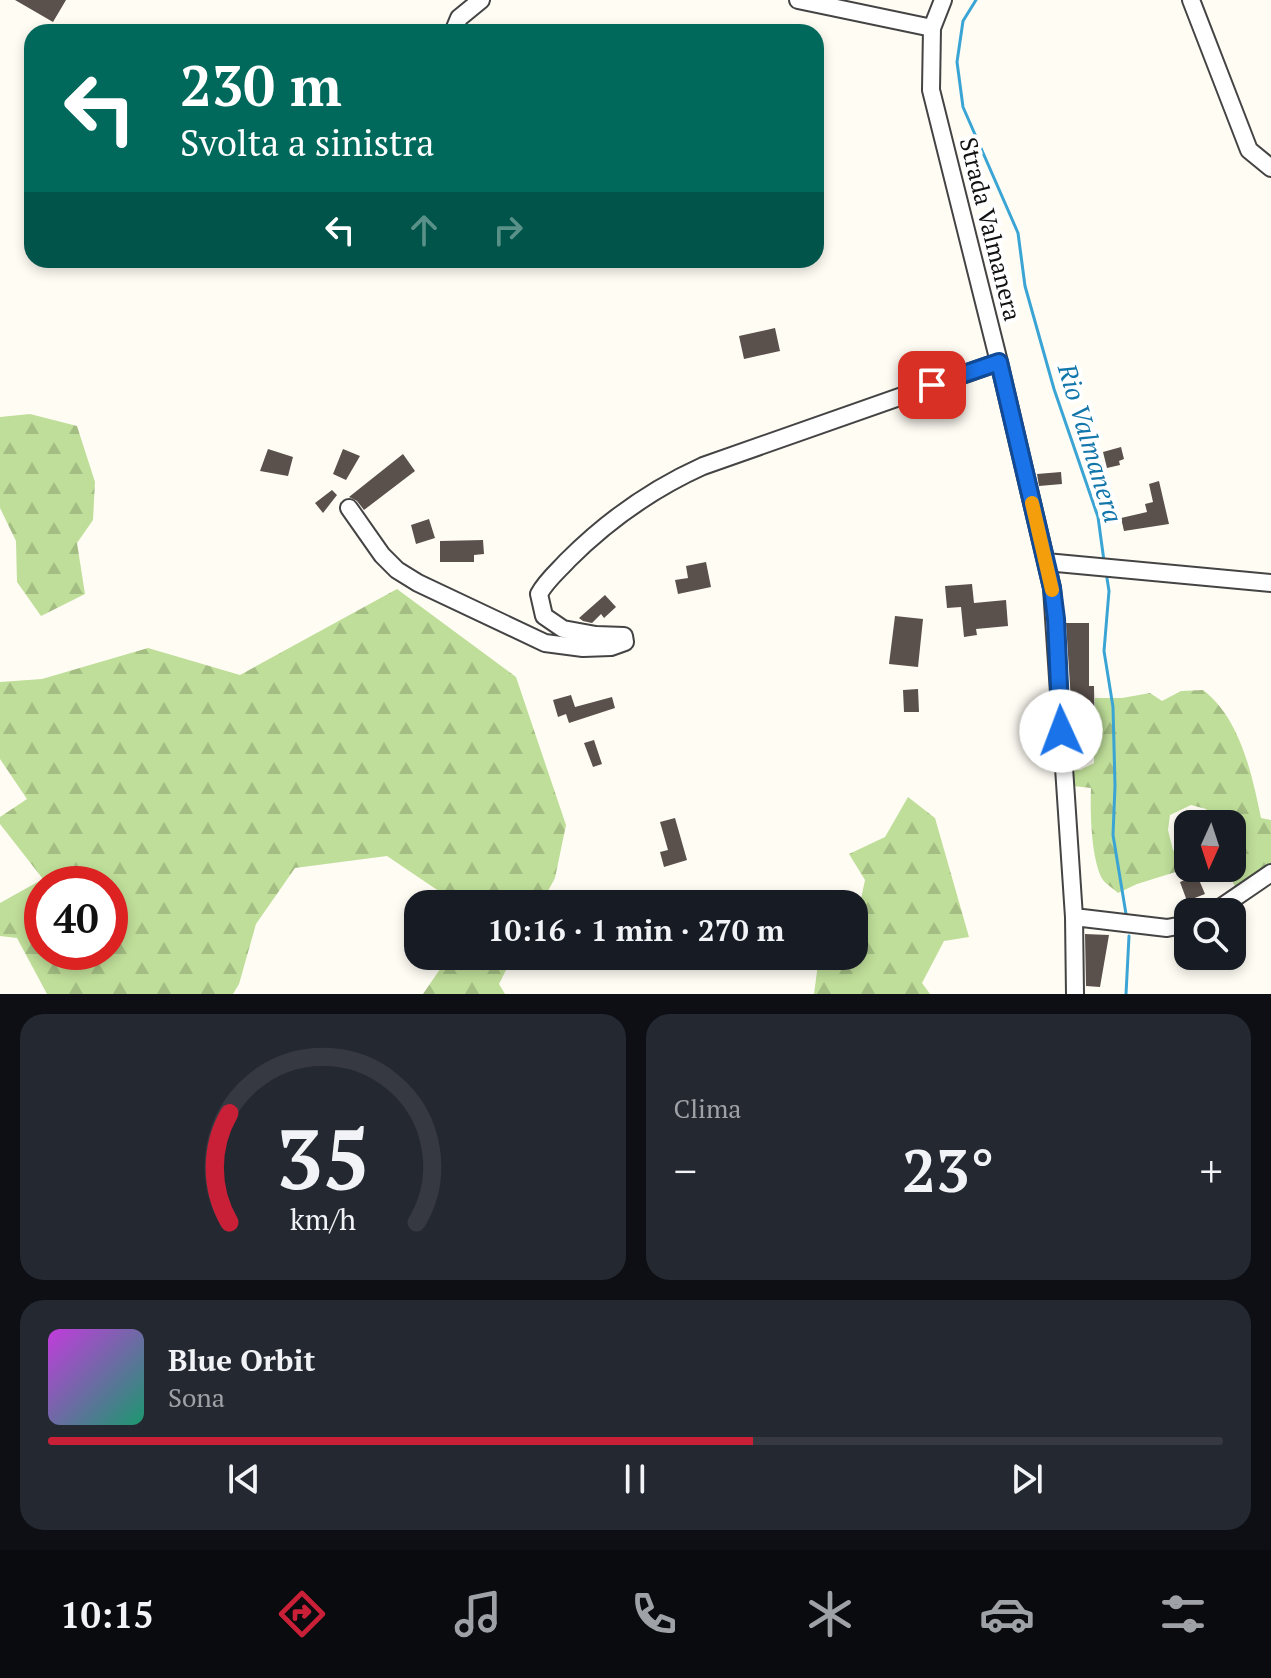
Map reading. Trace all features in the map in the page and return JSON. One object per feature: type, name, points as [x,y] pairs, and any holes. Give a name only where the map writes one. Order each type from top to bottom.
[{"type":"street","points":[[456,24],[459,18],[481,0]]},
{"type":"street","points":[[798,0],[932,28]]},
{"type":"street","name":"Strada Valmanera","points":[[943,0],[932,28],[931,90],[999,362],[1046,562],[1056,619],[1074,917],[1075,994]]},
{"type":"street","points":[[1191,0],[1249,150],[1271,168]]},
{"type":"street","points":[[349,508],[382,555],[406,577],[545,643],[583,648],[611,647],[625,642],[624,636],[563,629],[544,616],[539,594],[574,554],[632,505],[667,482],[703,466],[999,362]]},
{"type":"street","points":[[1046,562],[1271,583]]},
{"type":"street","points":[[1234,898],[1271,873]]},
{"type":"street","points":[[1074,917],[1174,927]]},
{"type":"green space","points":[[30,414],[77,426],[95,482],[93,520],[77,543],[85,594],[41,616],[17,582],[16,541],[0,508],[0,417]]},
{"type":"green space","points":[[397,589],[516,677],[566,825],[555,878],[549,890],[437,890],[387,856],[295,868],[256,924],[239,984],[233,994],[47,994],[34,970],[128,970],[128,866],[33,866],[0,824],[0,817],[27,799],[0,759],[0,682],[42,679],[148,648],[240,675]]},
{"type":"green space","points":[[1203,690],[1226,716],[1242,748],[1261,818],[1271,820],[1271,873],[1240,895],[1233,882],[1246,882],[1246,810],[1207,810],[1191,805],[1174,810],[1168,830],[1174,851],[1174,872],[1118,893],[1103,880],[1096,861],[1091,788],[1073,786],[1067,769],[1080,770],[1094,763],[1095,698],[1122,698],[1150,693],[1162,701],[1181,691]]},
{"type":"green space","points":[[908,797],[935,818],[969,937],[944,941],[922,983],[930,994],[814,994],[817,970],[868,970],[868,890],[863,890],[865,880],[849,854],[885,837]]},
{"type":"green space","points":[[24,890],[24,951],[17,938],[0,936],[0,903]]},
{"type":"green space","points":[[439,970],[506,970],[499,984],[505,994],[423,994]]},
{"type":"building","points":[[15,0],[66,0],[53,22]]},
{"type":"building","points":[[775,328],[780,351],[744,359],[739,336]]},
{"type":"building","points":[[1121,447],[1124,459],[1119,461],[1120,465],[1107,468],[1103,452]]},
{"type":"building","points":[[268,449],[293,457],[288,476],[260,471]]},
{"type":"building","points":[[343,449],[360,456],[346,480],[333,474]]},
{"type":"building","points":[[403,454],[415,471],[364,510],[349,497]]},
{"type":"building","points":[[1061,472],[1062,484],[1039,486],[1037,474]]},
{"type":"building","points":[[1159,481],[1169,524],[1124,531],[1121,518],[1147,512],[1145,504],[1153,502],[1149,484]]},
{"type":"building","points":[[332,490],[337,495],[323,513],[315,503]]},
{"type":"building","points":[[429,519],[435,538],[416,544],[411,525]]},
{"type":"building","points":[[483,540],[484,554],[474,555],[474,562],[440,562],[440,541]]},
{"type":"building","points":[[706,562],[711,587],[678,594],[675,580],[688,578],[686,566]]},
{"type":"building","points":[[972,584],[974,603],[1006,600],[1008,626],[976,629],[977,635],[964,637],[961,607],[947,608],[945,586]]},
{"type":"building","points":[[605,595],[616,607],[604,618],[601,614],[592,623],[579,618]]},
{"type":"building","points":[[895,616],[923,619],[918,667],[889,664]]},
{"type":"building","points":[[1066,623],[1089,623],[1089,686],[1094,686],[1095,742],[1083,742],[1084,732],[1073,732]]},
{"type":"building","points":[[918,689],[919,712],[904,712],[903,690]]},
{"type":"building","points":[[571,695],[575,707],[612,697],[615,708],[569,723],[566,714],[558,717],[553,700]]},
{"type":"building","points":[[594,740],[602,764],[593,767],[584,743]]},
{"type":"building","points":[[675,818],[687,860],[664,867],[660,852],[668,850],[660,822]]},
{"type":"building","points":[[1180,882],[1200,882],[1205,894],[1186,898]]},
{"type":"building","points":[[1085,934],[1109,935],[1100,987],[1086,986]]},
{"type":"waterway","name":"Rio Valmanera","points":[[976,0],[963,21],[957,62],[963,107],[1018,233],[1025,286],[1054,389],[1098,517],[1104,561]]},
{"type":"waterway","name":"Rio Valmanera","points":[[1106,572],[1109,591],[1104,651],[1113,707],[1113,835],[1126,914]]},
{"type":"waterway","name":"Rio Valmanera","points":[[1126,994],[1129,936]]},
{"type":"slow traffic","points":[[1032,503],[1052,590]]},
{"type":"route","points":[[932,385],[999,362],[1052,588],[1061,731]]}]
